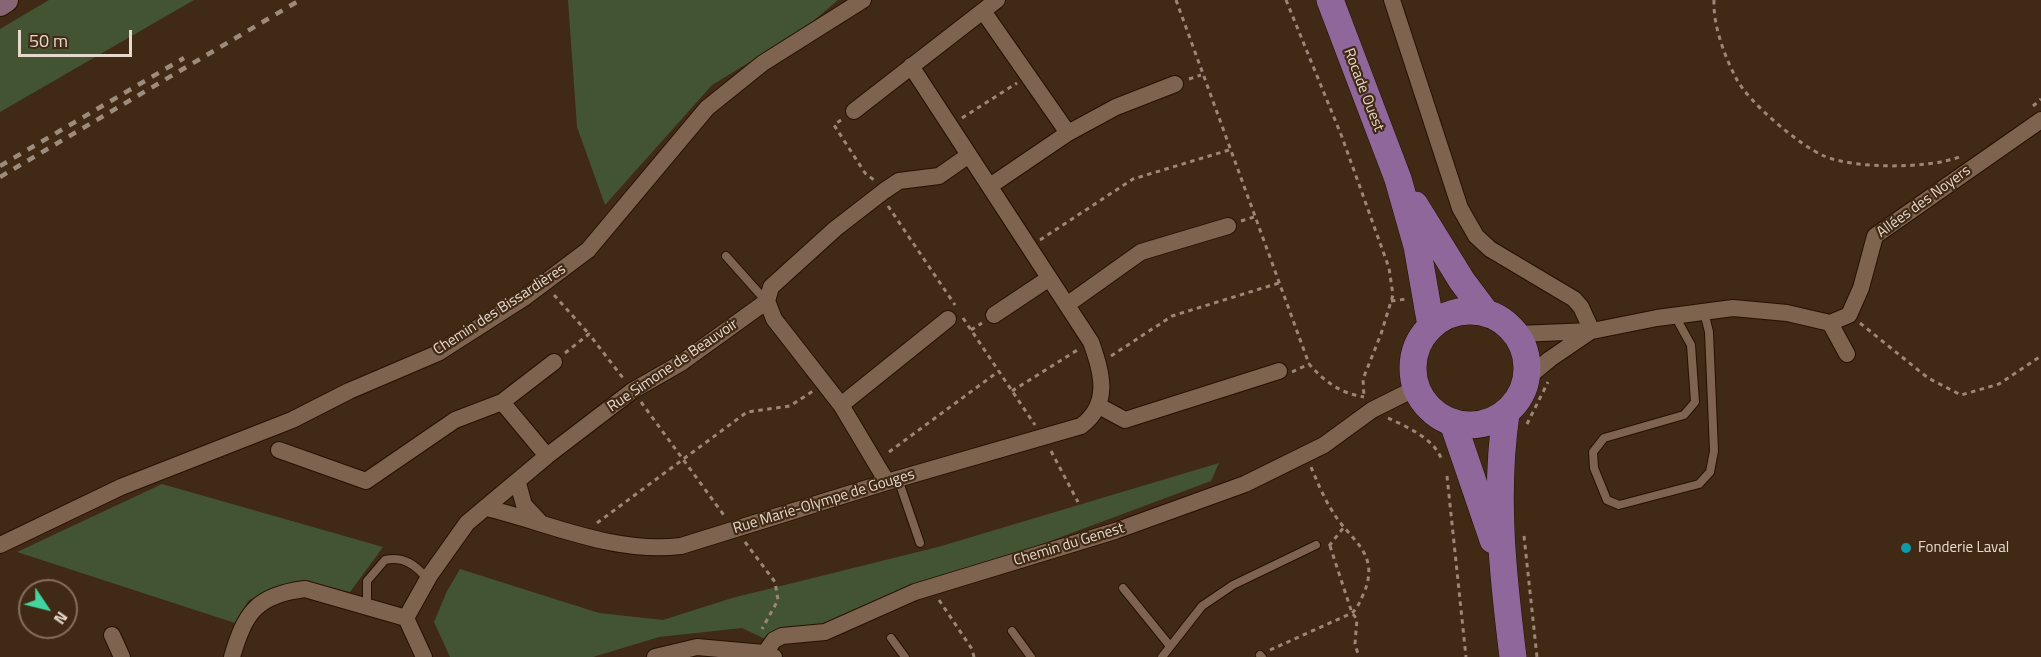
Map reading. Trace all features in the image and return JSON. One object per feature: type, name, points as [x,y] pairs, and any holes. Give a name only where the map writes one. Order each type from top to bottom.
[{"type":"main road","points":[[0,4],[6,0]]},
{"type":"main road","name":"Rocade Ouest","points":[[1330,0],[1398,179],[1417,246],[1431,326]]},
{"type":"main road","name":"Rocade Ouest","points":[[1398,179],[1462,281],[1486,313]]},
{"type":"main road","points":[[1513,657],[1501,561],[1500,465],[1515,423],[1520,398],[1538,379],[1528,363],[1524,347],[1517,334],[1503,321],[1486,313],[1467,311],[1448,316],[1431,326],[1421,339],[1414,355],[1413,372],[1416,388],[1425,404],[1437,416],[1453,423],[1472,426],[1515,423]]},
{"type":"main road","points":[[1453,423],[1501,561]]},
{"type":"street","name":"Chemin des Bissardières","points":[[0,544],[121,487],[292,420],[349,391],[438,353],[542,285],[588,250],[707,108],[763,63],[862,0]]},
{"type":"street","points":[[854,111],[997,0]]},
{"type":"street","points":[[1392,0],[1460,208],[1476,236],[1490,249],[1531,276],[1575,299],[1592,331]]},
{"type":"street","points":[[983,11],[1068,133]]},
{"type":"street","points":[[911,66],[1091,342],[1099,364],[1100,406],[1125,420],[1279,371]]},
{"type":"street","points":[[990,186],[1068,133],[1116,106],[1175,84]]},
{"type":"street","name":"Allées des Noyers","points":[[1849,315],[1861,288],[1875,236],[2035,115]]},
{"type":"street","name":"Rue Simone de Beauvoir","points":[[406,618],[428,580],[467,524],[547,456],[632,391],[681,363],[766,301],[771,287],[843,222],[884,191],[899,181],[939,176],[969,155]]},
{"type":"street","points":[[1068,304],[1141,252],[1228,226]]},
{"type":"street","points":[[994,315],[1048,279]]},
{"type":"street","points":[[766,301],[774,319],[842,405],[892,481]]},
{"type":"street","points":[[1517,334],[1592,331],[1675,316],[1744,309],[1788,313],[1830,323],[1849,315]]},
{"type":"street","points":[[842,405],[948,319]]},
{"type":"street","points":[[1830,323],[1847,354]]},
{"type":"street","points":[[1538,379],[1550,358],[1592,331]]},
{"type":"street","points":[[279,450],[366,481],[455,420],[502,402],[554,362]]},
{"type":"street","name":"Chemin du Genest","points":[[762,655],[774,640],[782,636],[825,632],[931,587],[1115,531],[1245,484],[1324,445],[1368,404],[1416,388]]},
{"type":"street","points":[[502,402],[547,456]]},
{"type":"street","name":"Rue Marie-Olympe de Gouges","points":[[487,508],[538,521],[589,538],[652,549],[681,546],[1081,426],[1092,418],[1100,406]]},
{"type":"street","points":[[518,483],[524,505],[538,521]]},
{"type":"street","points":[[232,657],[240,630],[256,605],[280,594],[305,589],[406,618],[424,657]]},
{"type":"street","points":[[112,634],[122,657]]},
{"type":"street","points":[[655,657],[698,646],[762,655]]},
{"type":"lane","points":[[726,256],[766,301]]},
{"type":"lane","points":[[1675,316],[1691,345],[1695,402],[1684,415],[1604,438],[1593,452],[1594,468],[1607,500],[1619,505],[1700,484],[1710,472],[1714,451],[1709,332],[1704,312]]},
{"type":"lane","points":[[892,481],[920,543]]},
{"type":"lane","points":[[1162,657],[1202,606],[1233,585],[1316,545]]},
{"type":"lane","points":[[367,608],[367,581],[385,560],[395,558],[405,560],[415,565],[428,580]]},
{"type":"lane","points":[[1123,588],[1170,646]]},
{"type":"lane","points":[[1012,631],[1031,657]]},
{"type":"lane","points":[[891,638],[905,657]]},
{"type":"path","points":[[1176,0],[1309,364],[1325,382],[1411,428],[1438,449],[1442,461]]},
{"type":"path","points":[[1286,0],[1342,137],[1389,268],[1393,295],[1381,334],[1363,379],[1368,404]]},
{"type":"path","points":[[1714,0],[1713,18],[1736,80],[1777,124],[1824,156],[1882,167],[1957,158],[1966,152]]},
{"type":"path","points":[[951,126],[1029,76]]},
{"type":"path","points":[[2035,115],[2041,99]]},
{"type":"path","points":[[854,111],[834,125],[865,173],[884,191],[889,208],[1043,437],[1078,502]]},
{"type":"path","points":[[1029,248],[1133,179],[1229,150]]},
{"type":"path","points":[[1099,364],[1172,316],[1279,283]]},
{"type":"path","points":[[542,285],[562,302],[589,334],[775,582],[778,600],[762,655]]},
{"type":"path","points":[[1849,315],[1928,378],[1961,395],[1999,384],[2041,356]]},
{"type":"path","points":[[554,362],[589,334]]},
{"type":"path","points":[[1012,391],[1091,342]]},
{"type":"path","points":[[1279,371],[1291,372],[1309,364]]},
{"type":"path","points":[[889,452],[999,371]]},
{"type":"path","points":[[1515,423],[1538,379]]},
{"type":"path","points":[[589,538],[595,524],[747,412],[790,405],[824,382]]},
{"type":"path","points":[[1261,656],[1357,610],[1367,586],[1370,568],[1367,556],[1331,510],[1306,454]]},
{"type":"path","points":[[1447,472],[1466,657]]},
{"type":"path","points":[[1316,545],[1322,548],[1330,546],[1344,527]]},
{"type":"path","points":[[1523,531],[1537,657]]},
{"type":"path","points":[[1330,546],[1352,613],[1357,620],[1355,644],[1359,657]]},
{"type":"path","points":[[931,587],[972,649],[974,657]]},
{"type":"green space","points":[[49,0],[194,0],[0,112],[0,29]]},
{"type":"green space","points":[[568,0],[838,0],[804,29],[712,85],[605,205],[577,127]]},
{"type":"green space","points":[[1219,463],[1211,481],[828,624],[765,639],[742,628],[659,637],[593,657],[450,657],[434,622],[447,591],[460,569],[599,613],[663,620],[732,598],[938,547]]},
{"type":"green space","points":[[162,484],[383,547],[350,592],[302,581],[249,600],[235,623],[17,552]]},
{"type":"railway","points":[[0,177],[300,0]]},
{"type":"railway","points":[[0,166],[184,58]]},
{"type":"place","name":"Fonderie Laval","points":[[1906,548]]}]
